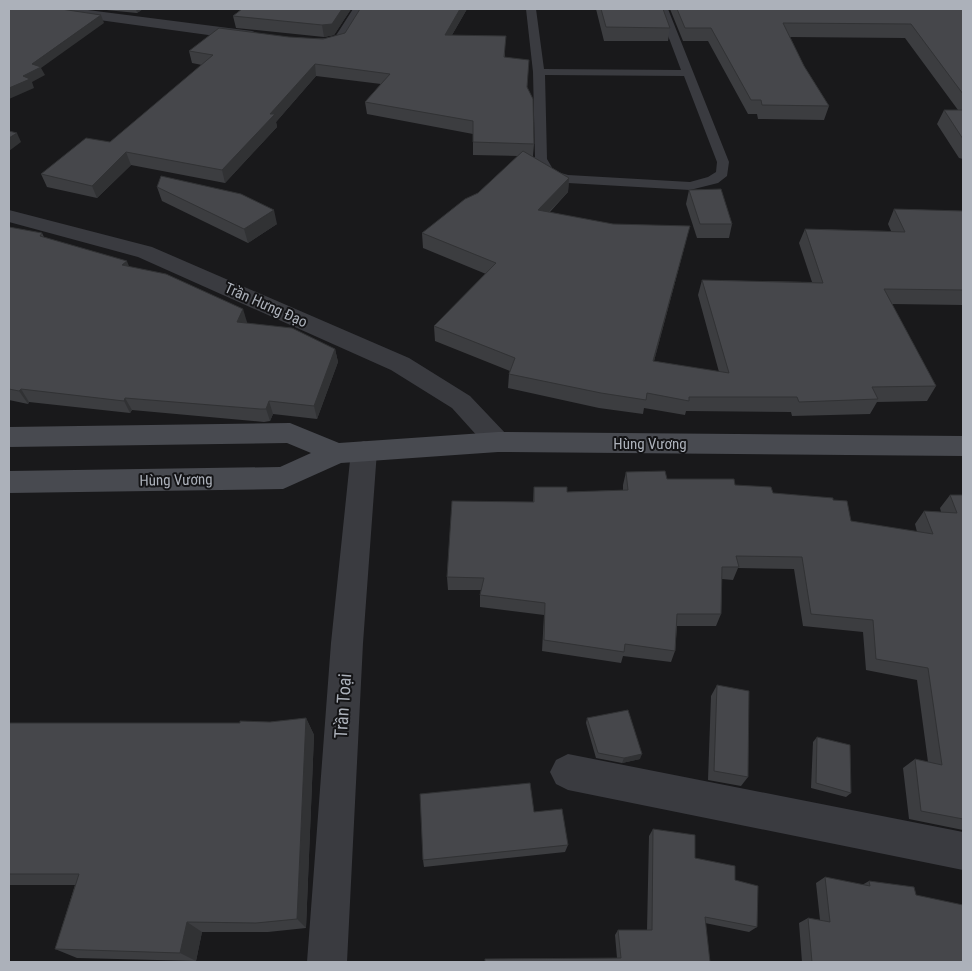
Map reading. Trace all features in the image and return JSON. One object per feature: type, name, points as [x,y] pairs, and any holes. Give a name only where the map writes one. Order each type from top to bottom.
[{"type":"main road","name":"Hùng Vương","points":[[11,441],[290,433],[350,452]]},
{"type":"main road","name":"Hùng Vương","points":[[9,482],[283,478],[350,452],[498,442],[963,446]]},
{"type":"street","points":[[48,9],[263,38]]},
{"type":"street","points":[[299,42],[324,44],[340,40],[360,9]]},
{"type":"street","name":"Trần Hưng Đạo","points":[[9,216],[145,252],[400,364],[461,402],[498,442]]},
{"type":"street","name":"Trần Toại","points":[[328,962],[342,723],[358,507],[350,452]]},
{"type":"street","points":[[568,772],[963,851]]},
{"type":"lane","points":[[531,9],[539,72],[541,159],[549,174],[568,179],[690,186],[713,180],[722,173],[723,162],[663,9]]},
{"type":"lane","points":[[539,72],[688,74]]},
{"type":"building","points":[[9,9],[61,9],[101,15],[32,64],[41,67],[23,76],[30,79],[9,88]]},
{"type":"building","points":[[242,9],[342,9],[332,24],[322,25],[233,16]]},
{"type":"building","points":[[360,9],[460,9],[445,35],[506,36],[504,57],[529,60],[527,87],[533,99],[534,144],[473,142],[473,121],[365,102],[390,74],[315,64],[270,114],[275,114],[222,170],[126,152],[92,186],[41,174],[86,138],[110,142],[213,55],[189,51],[219,28],[289,37],[323,39],[345,33]]},
{"type":"building","points":[[601,9],[663,9],[670,28],[606,27]]},
{"type":"building","points":[[677,9],[963,9],[963,94],[911,24],[783,23],[804,66],[829,106],[762,105],[761,100],[751,100],[711,28],[685,28]]},
{"type":"building","points":[[944,110],[963,110],[963,139]]},
{"type":"building","points":[[9,131],[17,133],[9,138]]},
{"type":"building","points":[[523,151],[569,178],[538,210],[613,224],[690,226],[653,361],[729,373],[702,280],[823,283],[805,229],[905,232],[894,209],[963,211],[963,290],[884,289],[936,386],[872,387],[878,399],[799,402],[797,397],[689,397],[689,401],[647,393],[646,400],[601,393],[509,374],[515,358],[434,326],[496,263],[422,233],[465,199],[478,193]]},
{"type":"building","points":[[161,176],[241,194],[274,210],[244,229],[157,187]]},
{"type":"building","points":[[721,189],[732,224],[700,224],[689,190]]},
{"type":"building","points":[[9,227],[42,233],[40,236],[127,261],[122,265],[166,274],[243,309],[237,322],[292,328],[335,349],[314,406],[269,401],[266,409],[260,409],[125,398],[124,401],[9,389]]},
{"type":"building","points":[[665,471],[667,479],[734,479],[735,485],[771,487],[773,493],[847,501],[851,521],[933,534],[924,511],[957,513],[950,495],[963,495],[963,819],[921,811],[915,759],[942,765],[928,668],[876,659],[873,620],[811,614],[802,557],[736,556],[739,567],[722,567],[721,614],[677,614],[675,651],[625,644],[624,652],[544,640],[545,603],[480,595],[484,578],[447,577],[452,501],[534,502],[534,487],[567,487],[567,492],[628,490],[626,472]]},
{"type":"building","points":[[717,685],[749,691],[748,777],[714,771]]},
{"type":"building","points":[[628,710],[642,754],[624,758],[598,753],[587,718]]},
{"type":"building","points":[[306,718],[297,919],[256,923],[187,922],[180,953],[55,949],[79,874],[9,874],[9,723],[240,723],[240,721],[270,722]]},
{"type":"building","points":[[817,737],[850,745],[851,793],[816,783]]},
{"type":"building","points":[[530,783],[534,812],[562,809],[568,845],[423,860],[420,794]]},
{"type":"building","points":[[653,829],[695,835],[695,858],[735,866],[735,880],[758,886],[757,927],[705,917],[710,962],[485,962],[485,959],[621,958],[618,930],[652,930]]},
{"type":"building","points":[[825,877],[870,886],[869,881],[914,887],[916,895],[963,905],[963,962],[812,962],[808,918],[830,922]]}]
